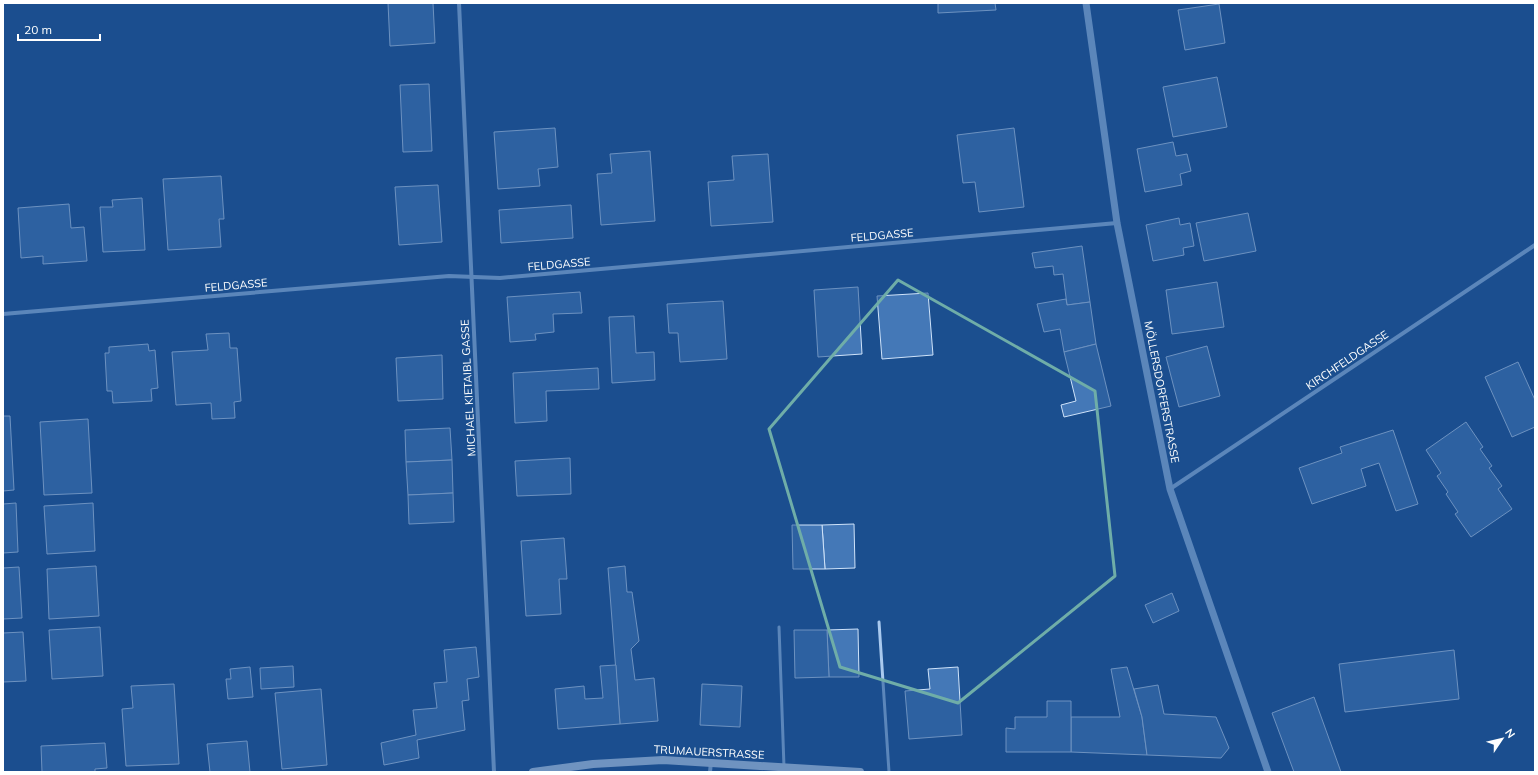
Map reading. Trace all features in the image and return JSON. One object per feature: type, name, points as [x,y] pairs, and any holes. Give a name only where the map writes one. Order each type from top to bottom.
[{"type":"main road","name":"TRUMAUERSTRASSE","points":[[533,772],[593,764],[663,760],[860,772]]},
{"type":"street","name":"MICHAEL KIETAIBL GASSE","points":[[459,3],[494,772]]},
{"type":"street","name":"MÖLLERSDORFERSTRASSE","points":[[1086,3],[1117,223],[1170,489],[1268,772]]},
{"type":"street","name":"FELDGASSE","points":[[3,314],[449,276],[500,278],[1117,223]]},
{"type":"street","name":"KIRCHFELDGASSE","points":[[1170,489],[1535,246]]},
{"type":"street","points":[[710,772],[711,762]]},
{"type":"lane","points":[[879,622],[889,772]]},
{"type":"lane","points":[[779,627],[784,767]]},
{"type":"highlighted area","points":[[898,280],[1095,391],[1115,576],[958,703],[840,667],[769,429]]},
{"type":"building","points":[[388,3],[433,3],[435,43],[390,46]]},
{"type":"building","points":[[938,3],[995,3],[996,10],[938,13]]},
{"type":"building","points":[[1219,4],[1225,43],[1185,50],[1178,10]]},
{"type":"building","points":[[1217,77],[1227,127],[1173,137],[1163,87]]},
{"type":"building","points":[[429,84],[432,151],[403,152],[400,85]]},
{"type":"building","points":[[555,128],[558,167],[538,169],[540,186],[498,189],[494,132]]},
{"type":"building","points":[[1014,128],[1024,207],[979,212],[975,182],[963,183],[957,135]]},
{"type":"building","points":[[1173,142],[1176,156],[1187,154],[1191,171],[1180,174],[1182,185],[1145,192],[1137,149]]},
{"type":"building","points":[[650,151],[655,221],[601,225],[597,174],[612,173],[610,154]]},
{"type":"building","points":[[768,154],[773,222],[711,226],[708,182],[734,180],[732,156]]},
{"type":"building","points":[[221,176],[224,219],[219,219],[221,247],[168,250],[163,179]]},
{"type":"building","points":[[438,185],[442,242],[399,245],[395,187]]},
{"type":"building","points":[[142,198],[145,250],[103,252],[100,207],[113,207],[112,200]]},
{"type":"building","points":[[69,204],[71,228],[84,227],[87,261],[43,264],[43,256],[21,258],[18,208]]},
{"type":"building","points":[[571,205],[573,238],[501,243],[499,210]]},
{"type":"building","points":[[1248,213],[1256,251],[1204,261],[1196,223]]},
{"type":"building","points":[[1179,218],[1180,225],[1190,223],[1194,246],[1183,248],[1184,255],[1153,261],[1146,225]]},
{"type":"building","points":[[1082,246],[1090,302],[1067,305],[1063,274],[1054,275],[1053,266],[1035,268],[1032,253]]},
{"type":"building","points":[[1217,282],[1224,327],[1172,334],[1166,290]]},
{"type":"building","points":[[858,287],[862,354],[818,357],[814,290]]},
{"type":"building","points":[[580,292],[582,313],[553,314],[554,332],[535,334],[536,340],[510,342],[507,297]]},
{"type":"building","points":[[928,293],[933,355],[882,359],[877,296]]},
{"type":"building","points":[[1066,299],[1067,305],[1090,302],[1096,344],[1064,352],[1060,329],[1044,332],[1037,304]]},
{"type":"building","points":[[723,301],[727,359],[680,362],[678,333],[669,333],[667,304]]},
{"type":"building","points":[[634,316],[636,353],[654,352],[655,380],[612,383],[609,317]]},
{"type":"building","points":[[229,333],[230,348],[237,348],[241,401],[234,402],[235,418],[212,419],[211,403],[176,405],[172,352],[208,350],[206,334]]},
{"type":"building","points":[[148,344],[149,351],[155,350],[158,388],[151,389],[152,401],[113,403],[112,391],[107,391],[105,353],[109,353],[109,347]]},
{"type":"building","points":[[1096,344],[1111,406],[1064,417],[1061,405],[1076,401],[1064,352]]},
{"type":"building","points":[[1207,346],[1220,396],[1179,407],[1166,357]]},
{"type":"building","points":[[442,355],[443,399],[398,401],[396,358]]},
{"type":"building","points":[[1518,362],[1535,400],[1535,427],[1512,437],[1485,377]]},
{"type":"building","points":[[598,368],[599,389],[546,391],[547,421],[515,423],[513,373]]},
{"type":"building","points":[[3,416],[10,416],[14,490],[3,491]]},
{"type":"building","points":[[88,419],[92,493],[44,495],[40,422]]},
{"type":"building","points":[[1466,422],[1483,447],[1480,449],[1492,466],[1489,468],[1502,486],[1498,489],[1512,509],[1471,537],[1455,514],[1458,512],[1446,494],[1448,492],[1437,476],[1441,473],[1426,450]]},
{"type":"building","points":[[450,428],[452,460],[406,462],[405,430]]},
{"type":"building","points":[[1393,430],[1418,504],[1396,511],[1379,463],[1361,469],[1366,486],[1312,504],[1299,468],[1342,453],[1340,447]]},
{"type":"building","points":[[570,458],[571,494],[517,496],[515,461]]},
{"type":"building","points":[[452,460],[453,493],[408,495],[406,462]]},
{"type":"building","points":[[453,493],[454,522],[409,524],[408,495]]},
{"type":"building","points":[[16,503],[18,552],[3,553],[3,504]]},
{"type":"building","points":[[93,503],[95,551],[47,554],[44,506]]},
{"type":"building","points":[[854,524],[855,568],[825,569],[822,525]]},
{"type":"building","points":[[792,525],[822,525],[825,569],[793,569]]},
{"type":"building","points":[[564,538],[567,579],[559,579],[561,614],[526,616],[521,541]]},
{"type":"building","points":[[96,566],[99,616],[49,619],[47,569]]},
{"type":"building","points":[[625,566],[627,592],[632,592],[639,641],[631,649],[635,680],[654,678],[658,721],[620,724],[608,568]]},
{"type":"building","points":[[19,567],[22,618],[3,619],[3,568]]},
{"type":"building","points":[[1172,593],[1179,611],[1153,623],[1145,605]]},
{"type":"building","points":[[100,627],[103,676],[52,679],[49,630]]},
{"type":"building","points":[[858,629],[859,677],[829,677],[827,630]]},
{"type":"building","points":[[794,630],[827,630],[829,677],[795,678]]},
{"type":"building","points":[[23,632],[26,681],[3,682],[3,633]]},
{"type":"building","points":[[476,647],[479,677],[467,679],[469,700],[462,701],[465,730],[417,740],[419,758],[384,765],[381,743],[416,735],[413,710],[437,708],[434,683],[447,682],[444,650]]},
{"type":"building","points":[[1454,650],[1459,699],[1345,712],[1339,664]]},
{"type":"building","points":[[616,665],[620,724],[558,729],[555,689],[584,686],[585,699],[603,698],[600,666]]},
{"type":"building","points":[[293,666],[294,687],[261,689],[260,668]]},
{"type":"building","points":[[250,667],[253,697],[228,699],[226,679],[231,679],[230,669]]},
{"type":"building","points":[[958,667],[962,735],[909,739],[905,691],[930,689],[928,669]]},
{"type":"building","points":[[1127,667],[1142,717],[1147,755],[1071,752],[1071,717],[1120,717],[1111,669]]},
{"type":"building","points":[[174,684],[179,764],[126,766],[122,709],[133,708],[131,686]]},
{"type":"building","points":[[702,684],[742,686],[740,727],[700,725]]},
{"type":"building","points":[[1158,685],[1164,714],[1216,717],[1229,748],[1221,758],[1147,755],[1142,717],[1134,689]]},
{"type":"building","points":[[321,689],[327,765],[282,769],[275,693]]},
{"type":"building","points":[[1314,697],[1341,772],[1294,772],[1272,713]]},
{"type":"building","points":[[1047,701],[1071,701],[1071,752],[1006,752],[1006,728],[1015,729],[1015,717],[1047,717]]},
{"type":"building","points":[[247,741],[250,772],[210,772],[207,744]]},
{"type":"building","points":[[105,743],[107,768],[95,769],[95,772],[42,772],[41,746]]}]
